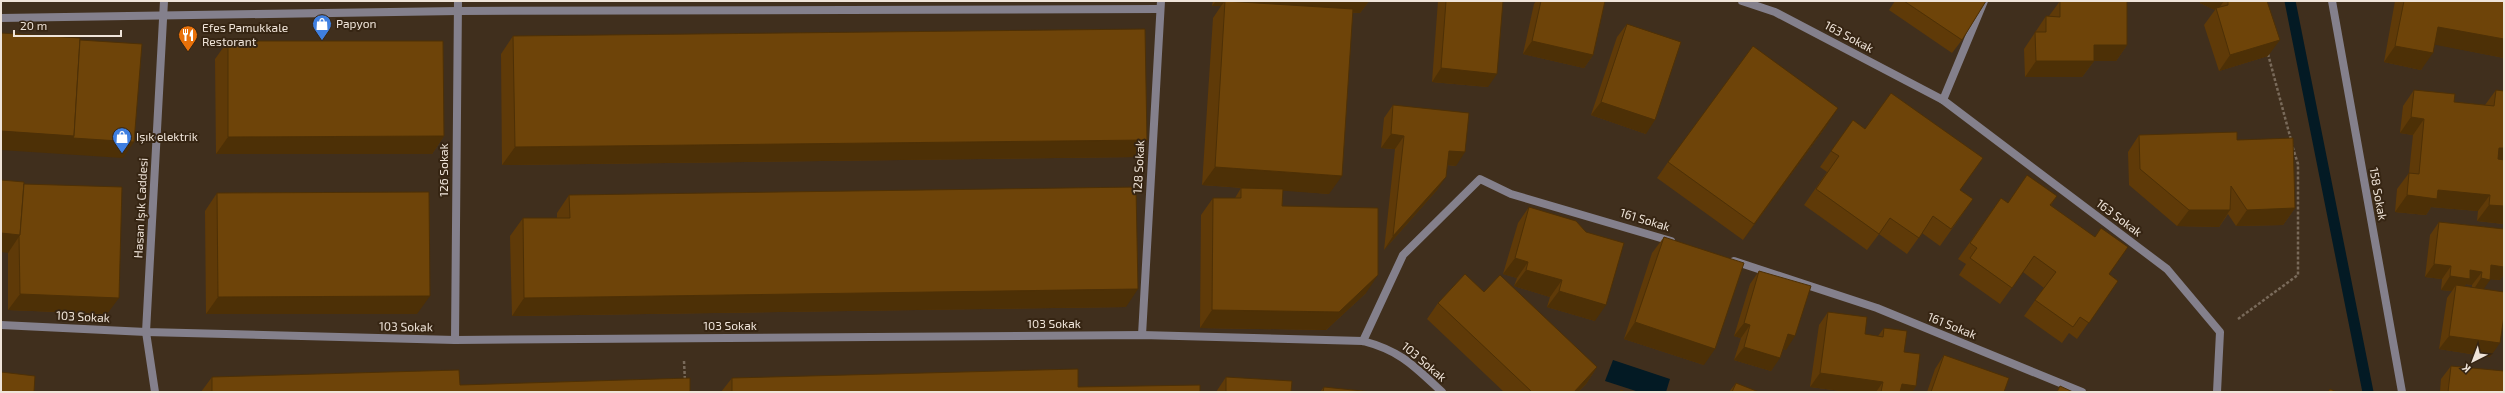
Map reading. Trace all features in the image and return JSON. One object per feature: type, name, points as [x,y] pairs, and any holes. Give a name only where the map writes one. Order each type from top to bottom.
[{"type":"street","name":"Hasan Işık Caddesi","points":[[155,392],[146,332],[164,1]]},
{"type":"street","name":"126 Sokak","points":[[455,340],[458,1]]},
{"type":"street","name":"163 Sokak","points":[[1742,1],[1775,12],[1943,100],[2167,269],[2220,332]]},
{"type":"street","points":[[1943,100],[1984,1]]},
{"type":"street","name":"158 Sokak","points":[[2332,1],[2402,392]]},
{"type":"street","points":[[1,18],[458,11],[1160,5]]},
{"type":"street","name":"128 Sokak","points":[[1142,335],[1160,5]]},
{"type":"street","name":"161 Sokak","points":[[1363,341],[1403,255],[1480,179],[1512,194],[1683,245]]},
{"type":"street","name":"161 Sokak","points":[[1728,260],[1877,308],[2082,392]]},
{"type":"street","name":"103 Sokak","points":[[1,325],[146,332],[455,340],[1142,335],[1363,341],[1388,348],[1412,364],[1442,392]]},
{"type":"street","points":[[2217,392],[2220,332]]},
{"type":"path","points":[[2220,332],[2298,275],[2298,164],[2268,53]]},
{"type":"path","points":[[682,338],[685,384]]},
{"type":"water","points":[[1613,360],[1670,379],[1666,392],[1639,392],[1605,381]]},
{"type":"building","points":[[1225,1],[1353,9],[1342,176],[1215,167]]},
{"type":"building","points":[[1446,1],[1503,1],[1497,74],[1441,68]]},
{"type":"building","points":[[1541,1],[1605,1],[1593,55],[1532,41]]},
{"type":"building","points":[[1904,1],[1986,1],[1962,40]]},
{"type":"building","points":[[2060,1],[2127,1],[2127,45],[2094,45],[2094,61],[2036,61],[2035,32],[2046,32],[2046,16],[2060,17]]},
{"type":"building","points":[[2228,1],[2267,1],[2280,40],[2230,55],[2216,8],[2228,5]]},
{"type":"building","points":[[2404,1],[2504,1],[2504,39],[2438,27],[2433,53],[2395,46]]},
{"type":"building","points":[[1627,24],[1681,42],[1655,120],[1601,102]]},
{"type":"building","points":[[1145,29],[1147,140],[515,147],[513,36]]},
{"type":"building","points":[[1,33],[80,38],[74,136],[1,131]]},
{"type":"building","points":[[80,40],[142,44],[134,142],[73,138]]},
{"type":"building","points":[[228,41],[443,41],[444,136],[228,137]]},
{"type":"building","points":[[1753,46],[1838,108],[1754,224],[1668,162]]},
{"type":"building","points":[[2414,90],[2455,94],[2454,102],[2494,106],[2496,90],[2504,91],[2504,148],[2499,148],[2498,159],[2504,160],[2504,206],[2489,205],[2490,195],[2438,190],[2437,199],[2407,195],[2409,173],[2419,174],[2424,119],[2411,117]]},
{"type":"building","points":[[1891,93],[1983,158],[1960,190],[1973,199],[1951,229],[1933,216],[1919,238],[1890,218],[1879,234],[1816,189],[1839,156],[1831,151],[1853,120],[1865,129]]},
{"type":"building","points":[[1393,105],[1469,113],[1465,152],[1449,151],[1446,177],[1393,236],[1404,136],[1391,134]]},
{"type":"building","points":[[2237,132],[2237,140],[2293,138],[2295,208],[2247,210],[2231,186],[2230,210],[2189,210],[2140,169],[2139,135]]},
{"type":"building","points":[[2027,175],[2057,196],[2050,205],[2095,237],[2101,228],[2128,247],[2109,274],[2118,281],[2089,323],[2080,317],[2073,327],[2035,300],[2056,272],[2034,256],[2012,288],[1970,258],[1977,248],[1970,243],[2001,198],[2008,203]]},
{"type":"building","points":[[1,180],[24,182],[20,235],[1,233]]},
{"type":"building","points":[[24,184],[122,187],[119,298],[20,294],[19,236]]},
{"type":"building","points":[[1136,187],[1138,289],[524,298],[523,218],[570,218],[569,195]]},
{"type":"building","points":[[1241,188],[1283,189],[1282,206],[1378,208],[1378,275],[1339,312],[1212,310],[1213,198],[1241,198]]},
{"type":"building","points":[[429,192],[430,296],[218,297],[217,193]]},
{"type":"building","points":[[1529,207],[1576,221],[1586,232],[1624,243],[1606,305],[1559,291],[1562,280],[1526,270],[1528,262],[1515,258]]},
{"type":"building","points":[[2439,222],[2504,229],[2504,267],[2491,265],[2490,280],[2481,278],[2482,272],[2470,270],[2470,279],[2450,276],[2451,266],[2434,264]]},
{"type":"building","points":[[1664,237],[1744,263],[1715,349],[1635,322]]},
{"type":"building","points":[[1759,271],[1811,286],[1795,336],[1788,334],[1780,358],[1744,347],[1750,325],[1744,323]]},
{"type":"building","points":[[1465,274],[1484,292],[1500,275],[1597,367],[1574,392],[1532,392],[1438,303]]},
{"type":"building","points":[[2456,285],[2504,292],[2504,316],[2500,343],[2449,336]]},
{"type":"building","points":[[1828,312],[1867,317],[1865,334],[1883,337],[1884,328],[1907,331],[1904,352],[1920,354],[1916,386],[1902,384],[1900,392],[1881,392],[1883,382],[1820,373]]},
{"type":"building","points":[[1944,355],[2009,378],[2004,392],[1931,392]]},
{"type":"building","points":[[2451,366],[2504,371],[2504,392],[2448,392]]},
{"type":"building","points":[[1078,369],[1078,387],[1200,385],[1200,392],[732,392],[732,378]]},
{"type":"building","points":[[459,370],[460,385],[690,378],[690,392],[212,392],[212,377]]},
{"type":"building","points":[[1,372],[35,376],[34,392],[1,392]]},
{"type":"building","points":[[1226,377],[1292,381],[1291,392],[1226,392]]},
{"type":"building","points":[[1736,383],[1759,392],[1732,392]]},
{"type":"building","points":[[2060,386],[2073,392],[2057,392]]},
{"type":"building","points":[[1324,387],[1372,392],[1323,392]]},
{"type":"building","points":[[2330,389],[2337,392],[2328,392]]},
{"type":"waterway","points":[[2290,1],[2368,392]]},
{"type":"place","name":"Papyon","points":[[322,41]]},
{"type":"place","name":"Efes Pamukkale Restorant","points":[[188,52]]},
{"type":"place","name":"Işık elektrik","points":[[122,154]]}]
